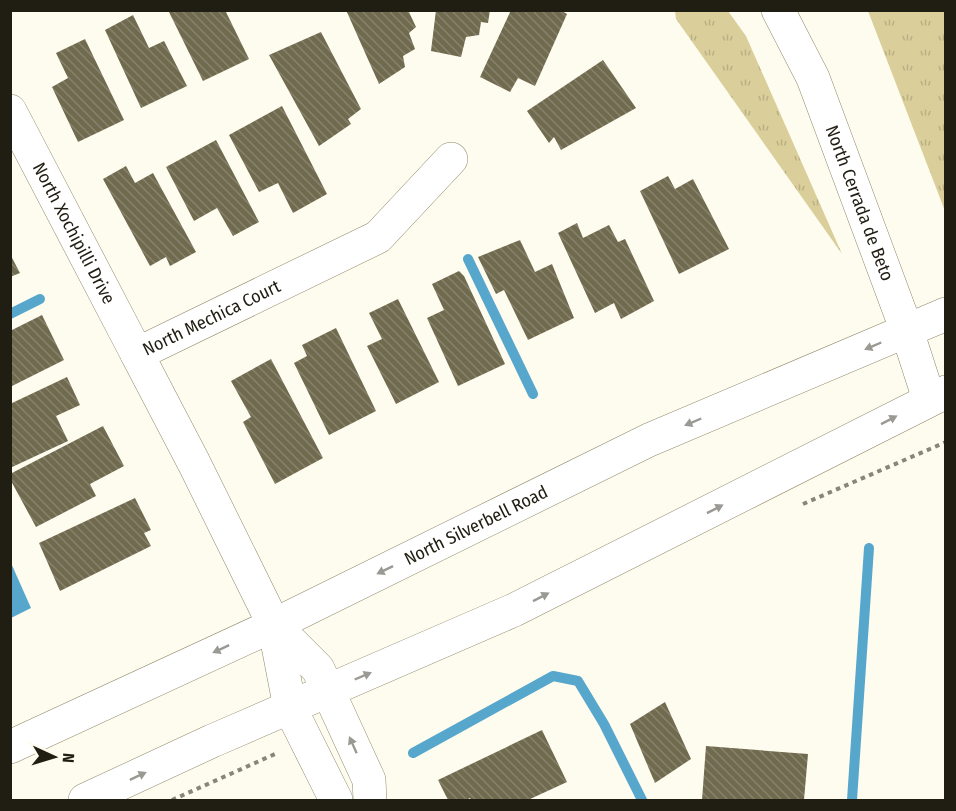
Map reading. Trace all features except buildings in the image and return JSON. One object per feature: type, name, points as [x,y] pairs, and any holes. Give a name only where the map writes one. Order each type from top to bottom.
[{"type":"main road","name":"North Cerrada de Beto","points":[[778,10],[813,78],[907,331],[937,396]]},
{"type":"main road","name":"North Xochipilli Drive","points":[[10,111],[137,354]]},
{"type":"main road","name":"North Mechica Court","points":[[370,801],[369,780],[318,669],[274,625],[137,354],[378,237],[451,159]]},
{"type":"main road","name":"North Silverbell Road","points":[[10,747],[274,625],[649,440],[945,314]]},
{"type":"main road","points":[[85,801],[212,741],[514,610],[937,396]]},
{"type":"main road","points":[[274,625],[290,708],[336,801]]},
{"type":"path","points":[[172,801],[275,754]]},
{"type":"green space","points":[[675,11],[728,11],[746,36],[842,254],[676,19]]},
{"type":"green space","points":[[868,11],[945,11],[945,211]]},
{"type":"water","points":[[11,563],[31,608],[10,618]]},
{"type":"waterway","points":[[468,259],[533,394]]},
{"type":"waterway","points":[[10,314],[40,299]]},
{"type":"waterway","points":[[852,800],[869,548]]},
{"type":"waterway","points":[[413,753],[553,676],[578,681],[604,724],[642,800]]}]
